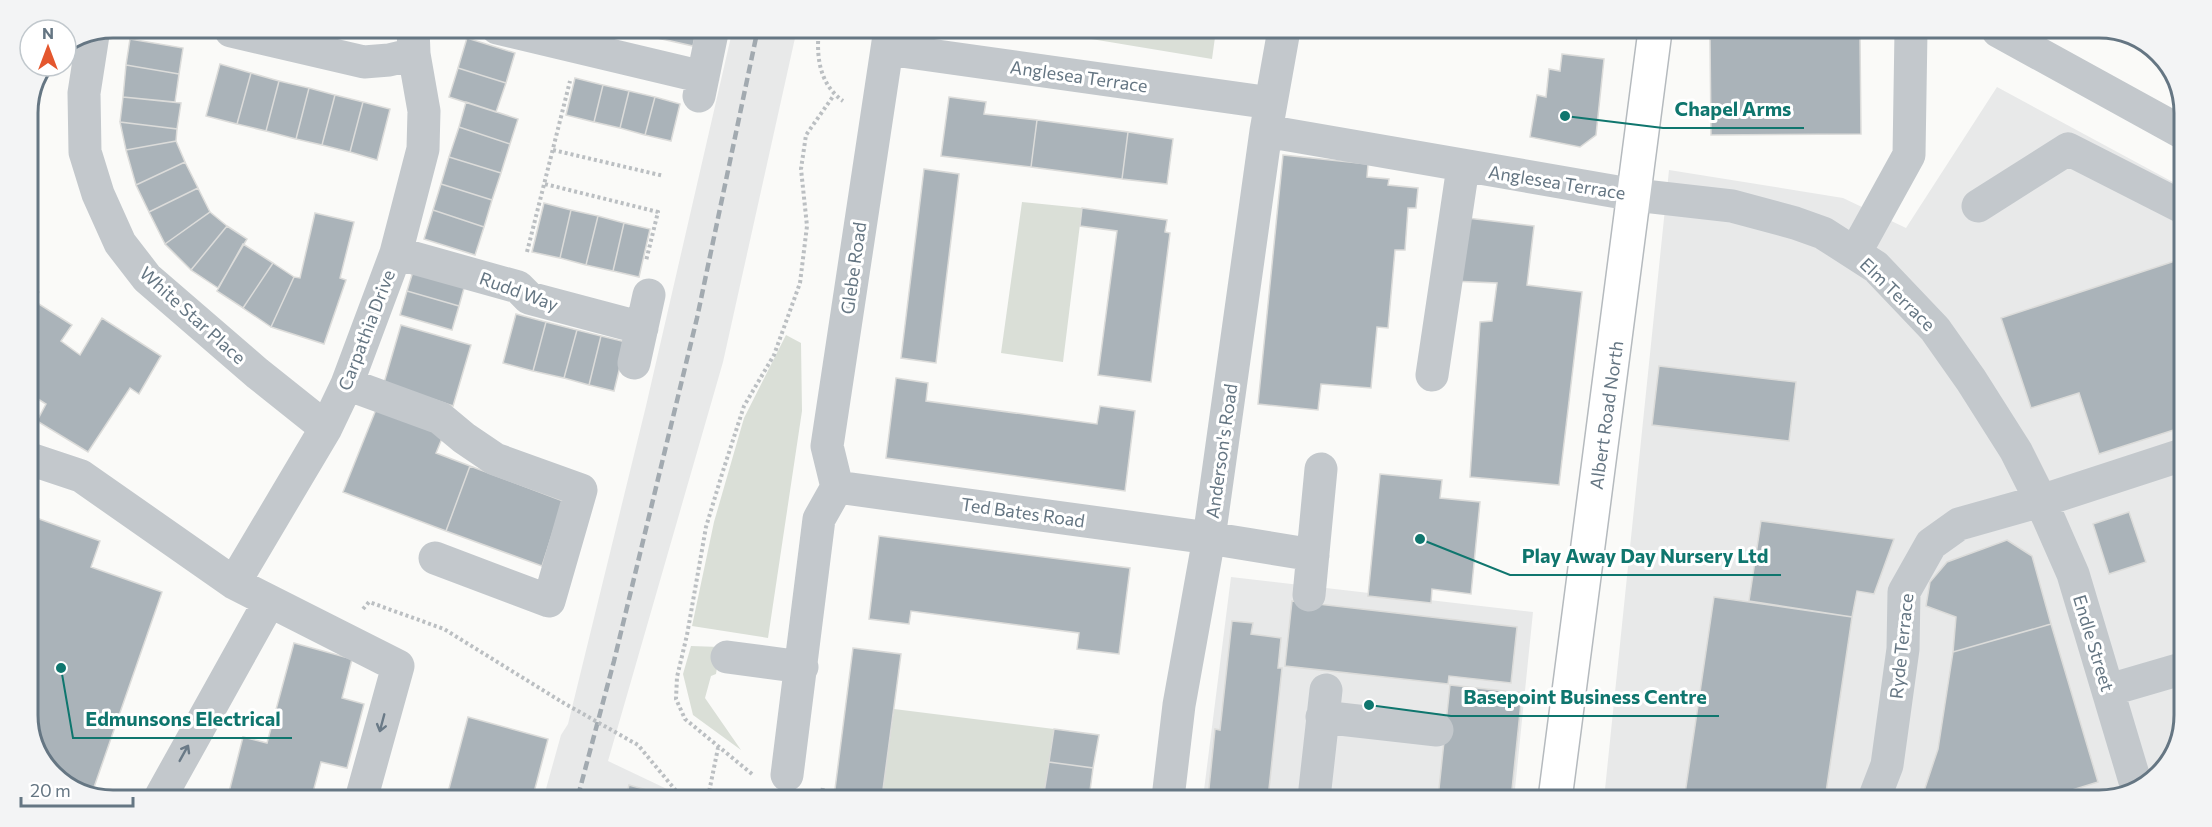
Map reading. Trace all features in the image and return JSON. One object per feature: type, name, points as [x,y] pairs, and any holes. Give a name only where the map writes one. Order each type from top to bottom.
[{"type":"main road","name":"Albert Road North","points":[[1557,790],[1654,38]]},
{"type":"street","name":"Carpathia Drive","points":[[261,38],[364,62],[389,60],[416,38]]},
{"type":"street","name":"Carpathia Drive","points":[[234,583],[326,428],[347,384],[396,253],[423,149],[424,111],[419,38]]},
{"type":"street","points":[[543,38],[579,46],[701,87],[711,38]]},
{"type":"street","name":"Anderson's Road","points":[[1169,790],[1179,705],[1209,538],[1269,117],[1283,38]]},
{"type":"street","points":[[1855,253],[1909,155],[1911,38]]},
{"type":"street","points":[[2011,38],[2174,128]]},
{"type":"street","name":"Anglesea Terrace","points":[[888,39],[1269,117],[1463,167],[1635,195]]},
{"type":"street","name":"Glebe Road","points":[[837,487],[827,446],[888,39]]},
{"type":"street","name":"White Star Place","points":[[92,41],[84,93],[85,152],[98,194],[120,243],[147,278],[257,373],[326,428]]},
{"type":"street","points":[[1978,206],[2068,148],[2174,203]]},
{"type":"street","points":[[1432,375],[1463,167]]},
{"type":"street","name":"Elm Terrace","points":[[1635,195],[1732,206],[1795,223],[1823,233],[1876,267],[1935,329],[1994,414],[2041,501]]},
{"type":"street","name":"Rudd Way","points":[[396,253],[518,287],[529,298],[642,328]]},
{"type":"street","points":[[634,363],[649,295]]},
{"type":"street","points":[[347,384],[440,418],[495,459],[580,490],[549,601],[435,558]]},
{"type":"street","name":"Ryde Terrace","points":[[1878,790],[1887,765],[1903,649],[1904,592],[1931,544],[1959,524],[2041,501],[2174,457]]},
{"type":"street","points":[[38,462],[81,476],[234,583],[398,666],[364,790]]},
{"type":"street","points":[[1309,595],[1321,470]]},
{"type":"street","points":[[788,775],[819,519],[837,487]]},
{"type":"street","name":"Ted Bates Road","points":[[837,487],[1209,538],[1312,555]]},
{"type":"street","name":"Endle Street","points":[[2041,501],[2073,574],[2136,780]]},
{"type":"street","points":[[164,790],[269,602]]},
{"type":"street","points":[[728,657],[802,667]]},
{"type":"street","points":[[2109,690],[2174,671]]},
{"type":"street","points":[[1315,790],[1324,704],[1437,730]]},
{"type":"path","points":[[819,38],[819,67],[834,95],[857,112],[876,115]]},
{"type":"path","points":[[518,287],[579,46]]},
{"type":"path","points":[[754,776],[685,719],[676,699],[677,677],[687,635],[706,527],[722,474],[744,406],[774,355],[800,283],[807,226],[801,169],[806,135],[834,95]]},
{"type":"path","points":[[553,150],[664,176]]},
{"type":"path","points":[[545,183],[658,212],[638,292],[649,295]]},
{"type":"path","points":[[339,635],[369,602],[444,629],[498,664],[638,745],[673,790]]},
{"type":"path","points":[[709,790],[718,748]]},
{"type":"shaded area","points":[[731,38],[795,38],[723,362],[608,761],[669,790],[546,790],[561,735],[568,724],[646,406]]},
{"type":"shaded area","points":[[1085,38],[1215,38],[1212,59]]},
{"type":"shaded area","points":[[1997,87],[2174,183],[2174,714],[2173,729],[2167,748],[2159,760],[2141,777],[2119,787],[2099,790],[1605,790],[1669,170],[1843,198],[1906,228]]},
{"type":"shaded area","points":[[1022,202],[1082,208],[1063,362],[1001,353]]},
{"type":"shaded area","points":[[786,335],[801,343],[802,411],[768,638],[692,626],[714,522],[744,418]]},
{"type":"shaded area","points":[[1231,577],[1533,612],[1515,790],[1204,790]]},
{"type":"shaded area","points":[[691,646],[720,647],[716,674],[711,676],[705,698],[741,750],[693,715],[683,674]]},
{"type":"shaded area","points":[[894,709],[1054,729],[1045,790],[883,790]]},
{"type":"building","points":[[467,38],[515,53],[506,83],[458,68]]},
{"type":"building","points":[[657,38],[695,38],[693,46]]},
{"type":"building","points":[[1860,38],[1861,134],[1711,135],[1710,39]]},
{"type":"building","points":[[130,39],[183,48],[179,74],[126,65]]},
{"type":"building","points":[[1562,54],[1604,59],[1596,135],[1580,147],[1530,137],[1537,95],[1546,97],[1549,69],[1560,71]]},
{"type":"building","points":[[220,64],[251,73],[237,124],[206,116]]},
{"type":"building","points":[[126,65],[179,74],[175,102],[123,97]]},
{"type":"building","points":[[458,68],[506,83],[496,112],[449,97]]},
{"type":"building","points":[[251,73],[279,81],[266,131],[237,124]]},
{"type":"building","points":[[575,78],[603,85],[594,122],[566,115]]},
{"type":"building","points":[[279,81],[309,88],[296,139],[266,131]]},
{"type":"building","points":[[603,85],[629,91],[620,128],[594,122]]},
{"type":"building","points":[[309,88],[335,95],[322,145],[296,139]]},
{"type":"building","points":[[629,91],[655,97],[645,135],[620,128]]},
{"type":"building","points":[[335,95],[363,102],[350,152],[322,145]]},
{"type":"building","points":[[123,97],[181,103],[177,129],[120,122]]},
{"type":"building","points":[[655,97],[680,104],[671,141],[645,135]]},
{"type":"building","points":[[949,97],[986,102],[984,114],[1037,120],[1031,167],[941,156]]},
{"type":"building","points":[[363,102],[390,109],[377,160],[350,152]]},
{"type":"building","points":[[466,102],[518,119],[510,144],[459,127]]},
{"type":"building","points":[[1037,120],[1128,132],[1122,179],[1031,167]]},
{"type":"building","points":[[120,122],[177,129],[176,141],[126,150]]},
{"type":"building","points":[[459,127],[510,144],[501,173],[449,157]]},
{"type":"building","points":[[1128,132],[1173,139],[1167,184],[1122,179]]},
{"type":"building","points":[[176,141],[185,162],[136,185],[126,150]]},
{"type":"building","points":[[1283,155],[1368,164],[1367,177],[1389,179],[1388,185],[1418,188],[1416,208],[1408,208],[1405,250],[1395,250],[1388,328],[1377,327],[1371,388],[1321,384],[1318,410],[1258,404]]},
{"type":"building","points":[[449,157],[501,173],[492,200],[441,184]]},
{"type":"building","points":[[185,162],[198,188],[149,212],[136,185]]},
{"type":"building","points":[[924,169],[959,174],[936,363],[901,358]]},
{"type":"building","points":[[441,184],[492,200],[484,227],[433,210]]},
{"type":"building","points":[[198,188],[210,212],[165,244],[149,212]]},
{"type":"building","points":[[544,203],[571,210],[560,258],[532,252]]},
{"type":"building","points":[[1082,208],[1167,220],[1165,232],[1170,233],[1151,382],[1098,375],[1117,231],[1080,226]]},
{"type":"building","points":[[433,210],[484,227],[475,255],[424,239]]},
{"type":"building","points":[[571,210],[598,216],[586,265],[560,258]]},
{"type":"building","points":[[210,212],[227,226],[191,270],[165,244]]},
{"type":"building","points":[[315,213],[354,222],[340,278],[346,280],[324,344],[271,327],[294,277],[300,278]]},
{"type":"building","points":[[598,216],[624,223],[613,271],[586,265]]},
{"type":"building","points":[[1467,218],[1534,226],[1527,285],[1582,292],[1559,485],[1470,477],[1480,322],[1492,321],[1497,283],[1451,281]]},
{"type":"building","points":[[624,223],[650,229],[639,277],[613,271]]},
{"type":"building","points":[[227,226],[247,239],[218,288],[191,270]]},
{"type":"building","points":[[243,244],[273,263],[243,308],[217,291]]},
{"type":"building","points":[[2174,261],[2174,430],[2099,454],[2079,393],[2031,408],[2001,318]]},
{"type":"building","points":[[273,263],[294,277],[271,327],[243,308]]},
{"type":"building","points":[[415,265],[466,281],[459,306],[407,291]]},
{"type":"building","points":[[407,291],[459,306],[452,330],[400,315]]},
{"type":"building","points":[[38,304],[72,325],[61,341],[80,355],[102,318],[161,356],[139,394],[130,388],[88,452],[38,422],[46,404],[38,399]]},
{"type":"building","points":[[516,314],[546,322],[533,371],[503,363]]},
{"type":"building","points":[[546,322],[577,330],[564,378],[533,371]]},
{"type":"building","points":[[401,325],[471,345],[453,406],[384,383]]},
{"type":"building","points":[[577,330],[601,336],[589,385],[564,378]]},
{"type":"building","points":[[601,336],[626,342],[614,391],[589,385]]},
{"type":"building","points":[[1659,366],[1796,382],[1789,441],[1652,425]]},
{"type":"building","points":[[896,378],[928,383],[926,401],[1097,424],[1100,406],[1135,411],[1125,491],[886,458]]},
{"type":"building","points":[[377,407],[443,436],[436,453],[470,466],[446,531],[343,492]]},
{"type":"building","points":[[470,466],[563,501],[542,566],[446,531]]},
{"type":"building","points":[[1380,474],[1442,480],[1440,498],[1480,502],[1471,594],[1432,589],[1431,603],[1368,596]]},
{"type":"building","points":[[2129,512],[2146,562],[2109,574],[2093,524]]},
{"type":"building","points":[[38,519],[100,541],[91,567],[162,592],[94,787],[79,782],[53,760],[45,748],[39,729]]},
{"type":"building","points":[[1761,521],[1894,539],[1874,594],[1857,591],[1852,617],[1749,601]]},
{"type":"building","points":[[879,536],[1130,568],[1119,654],[1077,649],[1079,633],[911,611],[909,624],[869,619]]},
{"type":"building","points":[[2007,540],[2032,556],[2051,624],[1953,652],[1956,617],[1926,606],[1930,582],[1947,562]]},
{"type":"building","points":[[1714,597],[1852,617],[1826,790],[1686,790]]},
{"type":"building","points":[[1292,601],[1517,627],[1511,683],[1449,676],[1448,684],[1285,666]]},
{"type":"building","points":[[1232,621],[1253,623],[1251,634],[1281,638],[1278,668],[1282,668],[1269,790],[1209,790],[1215,729],[1220,730]]},
{"type":"building","points":[[2051,624],[2098,782],[2072,790],[1924,790],[1938,749],[1953,652]]},
{"type":"building","points":[[294,643],[352,659],[342,698],[364,704],[347,768],[321,762],[314,790],[230,790],[243,737],[267,743]]},
{"type":"building","points":[[853,648],[901,654],[883,790],[835,790]]},
{"type":"building","points":[[1450,685],[1522,693],[1512,790],[1439,790]]},
{"type":"building","points":[[468,717],[548,739],[535,790],[449,790]]},
{"type":"building","points":[[1054,729],[1099,735],[1093,768],[1049,762]]},
{"type":"building","points":[[1049,762],[1093,768],[1090,790],[1044,790]]},
{"type":"building","points":[[629,785],[647,790],[628,790]]},
{"type":"railway","points":[[580,790],[614,661],[697,318],[756,38]]},
{"type":"place","name":"Chapel Arms","points":[[1565,116]]},
{"type":"place","name":"Play Away Day Nursery Ltd","points":[[1420,539]]},
{"type":"place","name":"Edmunsons Electrical","points":[[61,668]]},
{"type":"place","name":"Basepoint Business Centre","points":[[1369,705]]}]
